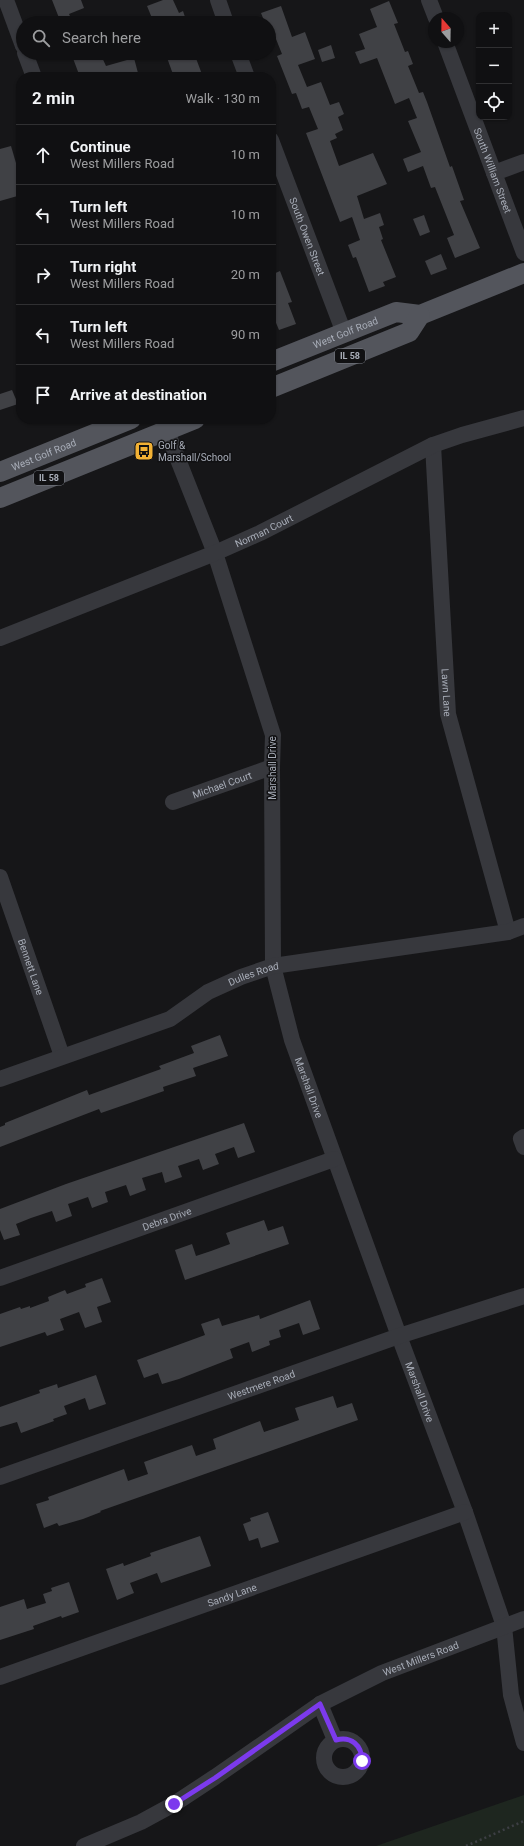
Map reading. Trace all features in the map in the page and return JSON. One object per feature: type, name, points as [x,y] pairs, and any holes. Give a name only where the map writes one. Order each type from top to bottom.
[{"type":"main road","name":"West Golf Road","points":[[276,360],[396,312],[420,315],[524,273]]},
{"type":"main road","name":"IL 58","points":[[276,386],[409,332],[420,315]]},
{"type":"main road","name":"West Golf Road","points":[[0,472],[119,424]]},
{"type":"main road","name":"IL 58","points":[[0,498],[164,425]]},
{"type":"street","points":[[6,0],[16,27]]},
{"type":"street","points":[[218,0],[224,16]]},
{"type":"street","points":[[429,0],[434,12]]},
{"type":"street","name":"South William Street","points":[[447,48],[524,253]]},
{"type":"street","points":[[28,60],[32,72]]},
{"type":"street","points":[[241,60],[245,72]]},
{"type":"street","name":"South Owen Street","points":[[276,153],[344,333]]},
{"type":"street","points":[[494,174],[524,162]]},
{"type":"street","name":"Norman Court","points":[[0,638],[215,553],[260,533],[434,445],[462,435],[524,418]]},
{"type":"street","name":"Marshall Drive","points":[[164,425],[215,553],[273,735],[273,966],[292,1040],[334,1159],[465,1512],[504,1626],[508,1648],[511,1695],[524,1743]]},
{"type":"street","name":"Lawn Lane","points":[[434,445],[448,714],[508,932]]},
{"type":"street","name":"Michael Court","points":[[173,802],[272,767]]},
{"type":"street","name":"Bennett Lane","points":[[0,878],[62,1056]]},
{"type":"street","name":"Dulles Road","points":[[0,1079],[170,1018],[208,992],[241,977],[273,966],[508,932],[524,926]]},
{"type":"street","name":"Debra Drive","points":[[0,1278],[334,1159]]},
{"type":"street","name":"Westmere Road","points":[[0,1477],[399,1336],[524,1296]]},
{"type":"street","name":"Sandy Lane","points":[[0,1677],[465,1512]]},
{"type":"street","name":"West Millers Road","points":[[84,1846],[141,1822],[174,1804],[215,1778],[320,1704],[382,1673],[524,1619]]},
{"type":"street","points":[[320,1704],[336,1740]]},
{"type":"path","points":[[466,1846],[524,1821]]},
{"type":"shaded area","points":[[524,1795],[524,1846],[376,1846]]},
{"type":"building","points":[[52,0],[81,0],[84,8],[69,14],[70,16],[58,16]]},
{"type":"building","points":[[163,0],[173,0],[179,13],[183,11],[185,16],[151,16],[147,6]]},
{"type":"building","points":[[389,1],[398,23],[394,24],[405,52],[408,51],[413,64],[408,66],[419,93],[423,92],[427,102],[450,167],[452,166],[464,200],[460,201],[480,248],[455,258],[447,238],[454,235],[435,187],[431,188],[423,166],[408,172],[403,159],[421,152],[408,121],[417,118],[409,98],[395,104],[377,58],[360,64],[355,52],[365,49],[359,34],[377,27],[370,9]]},
{"type":"building","points":[[281,6],[292,37],[305,32],[315,59],[298,65],[307,87],[321,82],[330,105],[339,102],[344,114],[338,117],[343,130],[335,134],[337,138],[330,141],[339,166],[373,153],[387,184],[357,196],[364,219],[380,213],[384,225],[379,227],[383,239],[381,240],[396,277],[383,282],[385,286],[369,292],[356,257],[353,258],[348,245],[360,240],[352,217],[340,222],[306,133],[318,129],[309,107],[302,109],[296,93],[292,94],[277,56],[282,54],[276,39],[276,16],[262,16],[261,13]]},
{"type":"building","points":[[331,45],[335,58],[322,62],[318,50]]},
{"type":"building","points":[[74,60],[103,60],[106,66],[127,60],[135,60],[138,72],[78,72]]},
{"type":"building","points":[[168,60],[197,60],[201,72],[172,72]]},
{"type":"building","points":[[11,146],[16,163],[16,196],[0,201],[0,149]]},
{"type":"building","points":[[424,215],[430,232],[420,236],[413,219]]},
{"type":"building","points":[[441,254],[447,269],[431,275],[425,261]]},
{"type":"building","points":[[280,271],[292,302],[288,303],[296,324],[279,330],[276,323],[276,273]]},
{"type":"building","points":[[12,390],[16,399],[16,405],[0,410],[0,394]]},
{"type":"building","points":[[220,1035],[228,1056],[193,1068],[196,1076],[163,1087],[164,1091],[101,1113],[99,1109],[0,1147],[0,1127],[5,1125],[5,1123],[87,1090],[89,1095],[161,1069],[159,1066],[194,1053],[191,1046]]},
{"type":"building","points":[[244,1123],[255,1152],[238,1158],[234,1147],[215,1154],[219,1164],[203,1170],[199,1159],[178,1166],[182,1177],[165,1183],[162,1172],[142,1178],[146,1190],[130,1196],[126,1185],[105,1192],[108,1202],[92,1208],[88,1197],[68,1204],[72,1216],[56,1222],[52,1211],[31,1218],[16,1224],[20,1235],[4,1240],[0,1230],[0,1209],[66,1184]]},
{"type":"building","points":[[264,1220],[268,1231],[283,1226],[289,1244],[185,1280],[175,1250],[192,1244],[196,1256],[211,1251],[230,1244],[226,1233]]},
{"type":"building","points":[[102,1278],[111,1302],[97,1307],[102,1322],[85,1328],[79,1312],[60,1319],[64,1330],[47,1336],[45,1332],[0,1347],[0,1314],[20,1307],[21,1309],[30,1306],[30,1308],[49,1301],[48,1297],[65,1290],[67,1294],[86,1287],[85,1284]]},
{"type":"building","points":[[310,1300],[320,1329],[303,1335],[299,1323],[279,1330],[281,1337],[269,1341],[270,1345],[252,1352],[249,1342],[230,1349],[233,1358],[179,1379],[162,1384],[158,1373],[144,1378],[137,1360],[205,1335],[201,1324],[219,1318],[222,1326],[259,1315],[260,1319]]},
{"type":"building","points":[[96,1375],[106,1404],[89,1410],[85,1398],[64,1406],[67,1414],[53,1419],[54,1421],[21,1433],[17,1422],[0,1427],[0,1407],[40,1393],[39,1390],[57,1384],[58,1388]]},
{"type":"building","points":[[333,1396],[337,1408],[352,1403],[358,1420],[100,1511],[101,1512],[83,1519],[59,1526],[57,1523],[44,1528],[36,1504],[49,1500],[48,1497],[124,1469],[128,1481],[148,1474],[144,1462],[192,1445],[196,1456],[216,1449],[213,1439],[260,1421],[264,1432],[285,1425],[299,1420],[295,1408]]},
{"type":"building","points":[[268,1512],[279,1542],[261,1548],[258,1538],[249,1541],[243,1524],[251,1521],[250,1518]]},
{"type":"building","points":[[200,1536],[211,1566],[161,1583],[157,1573],[130,1583],[134,1593],[117,1600],[106,1569],[123,1563],[124,1566],[151,1556],[150,1553]]},
{"type":"building","points":[[69,1582],[79,1612],[62,1618],[61,1616],[33,1626],[34,1629],[0,1640],[0,1607],[24,1599],[27,1609],[46,1603],[43,1594],[52,1591],[51,1588]]},
{"type":"place","name":"Golf & Marshall/School","points":[[144,451]]},
{"type":"route","points":[[174,1804],[215,1778],[320,1704],[336,1740],[346,1739],[355,1743],[361,1751],[362,1761]]}]
